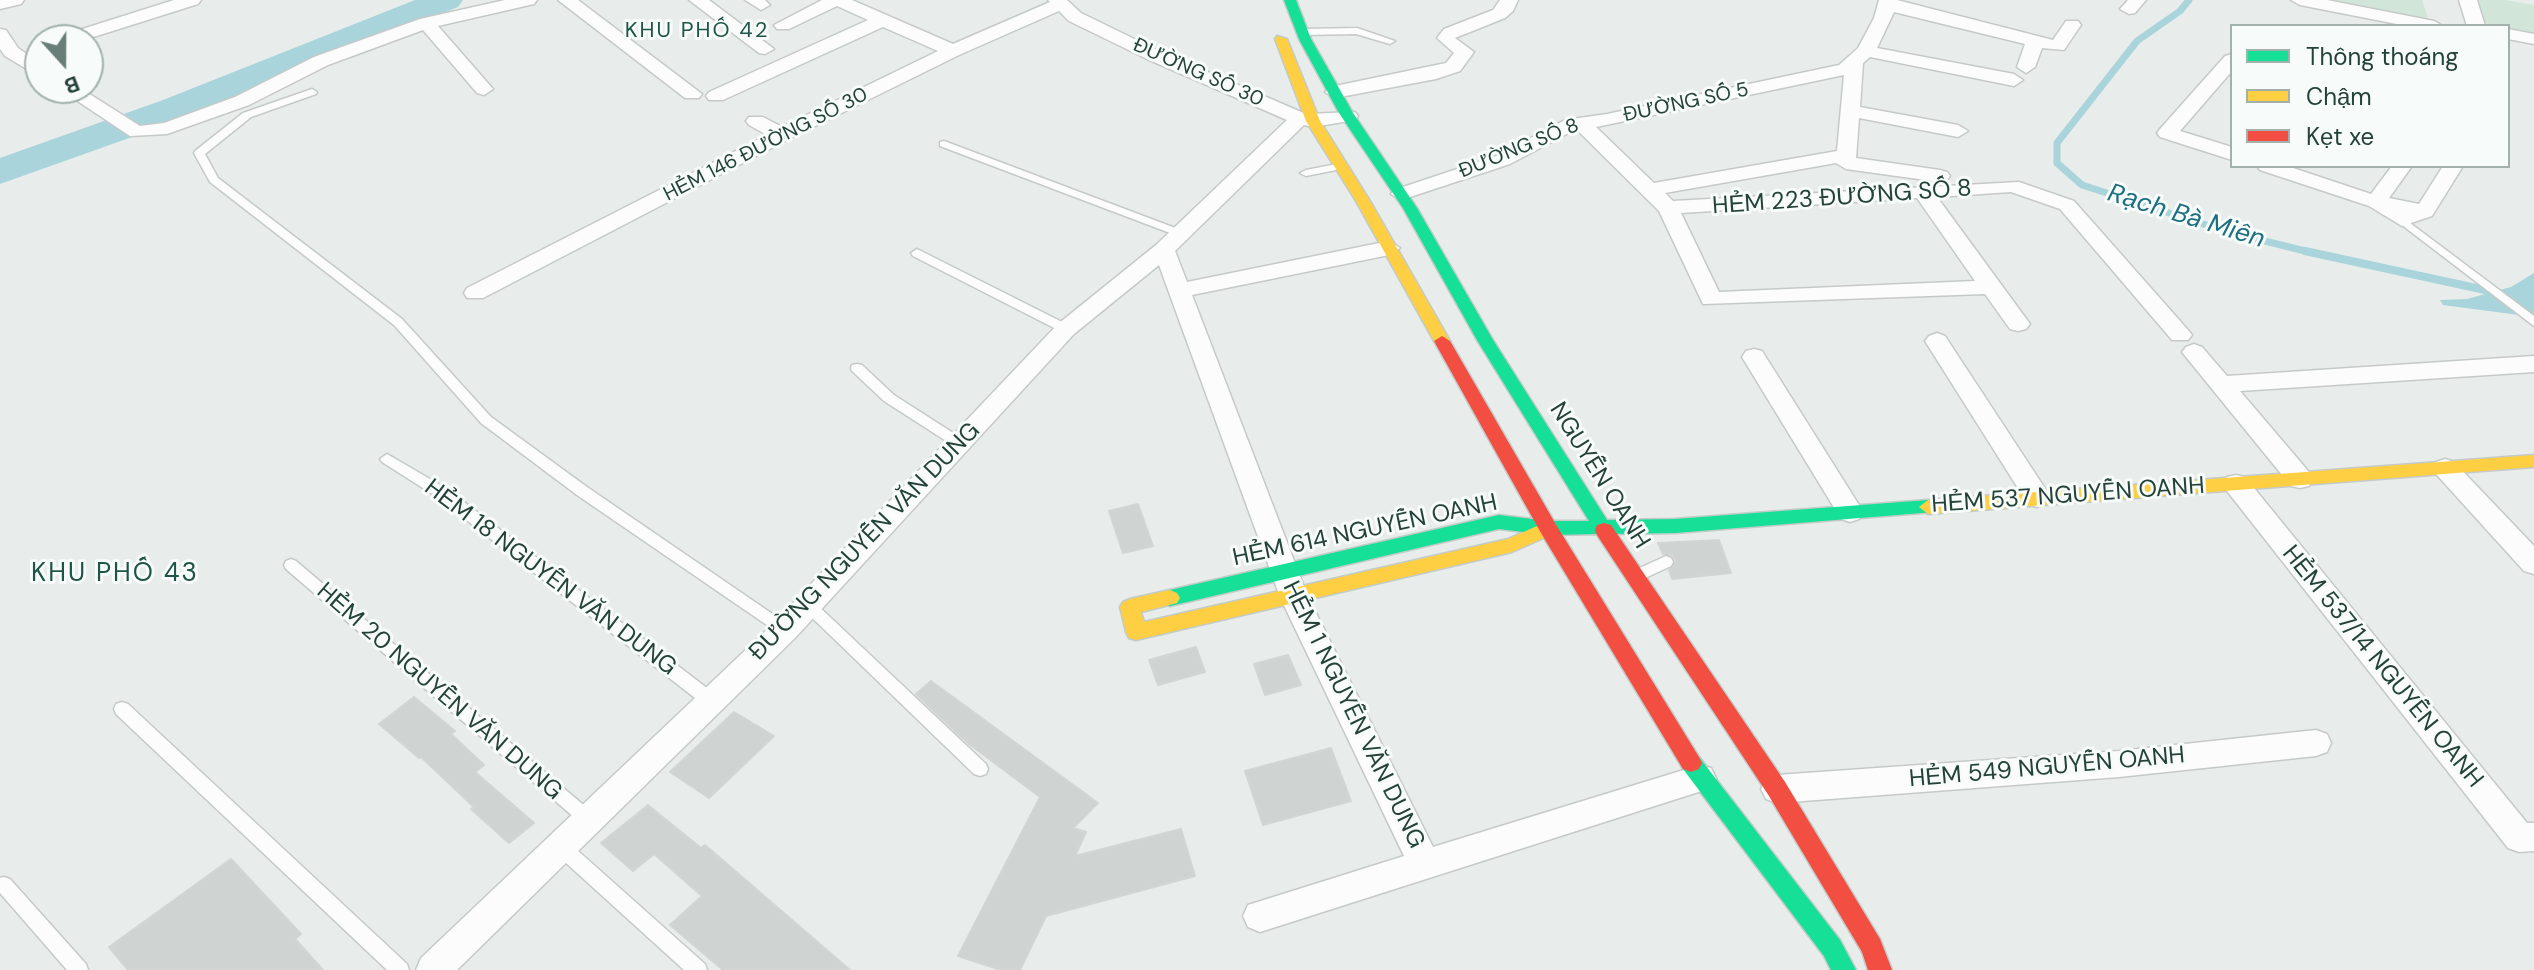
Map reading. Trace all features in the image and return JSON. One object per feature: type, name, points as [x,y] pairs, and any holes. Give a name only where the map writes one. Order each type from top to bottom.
[{"type":"main road","name":"NGUYỄN OANH","points":[[1290,0],[1303,32],[1348,116],[1401,194],[1485,340],[1602,527],[1777,789],[1872,947],[1880,970]]},
{"type":"main road","points":[[1277,28],[1306,119],[1340,163],[1363,201],[1548,528],[1700,778],[1832,948],[1844,970]]},
{"type":"main road","points":[[1363,201],[1401,194]]},
{"type":"main road","name":"HẺM 537 NGUYỄN OANH","points":[[1548,528],[1676,531],[1850,512],[2534,461]]},
{"type":"main road","name":"HẺM 614 NGUYỄN OANH","points":[[1548,528],[1499,522],[1290,584],[1136,632],[1130,607],[1290,584],[1512,545],[1548,528]]},
{"type":"street","points":[[0,4],[15,0]]},
{"type":"street","points":[[104,28],[192,0]]},
{"type":"street","points":[[92,104],[137,132],[167,128],[242,101],[321,61],[426,23],[528,0]]},
{"type":"street","points":[[567,0],[692,94]]},
{"type":"street","points":[[698,0],[765,49]]},
{"type":"street","points":[[783,25],[837,0],[953,51]]},
{"type":"street","points":[[1335,92],[1453,67],[1466,54],[1446,38],[1450,33],[1499,14],[1507,7],[1509,0]]},
{"type":"street","points":[[2300,0],[2435,22]]},
{"type":"street","points":[[2468,0],[2475,24]]},
{"type":"street","name":"HẺM 146 ĐƯỜNG SỐ 30","points":[[475,293],[782,135],[1059,2]]},
{"type":"street","name":"ĐƯỜNG SỐ 30","points":[[1059,2],[1075,17],[1153,55],[1306,119]]},
{"type":"street","points":[[1940,176],[1846,163],[1848,110],[1860,57],[1888,3],[2058,46],[2072,25]]},
{"type":"street","points":[[716,96],[883,20]]},
{"type":"street","points":[[426,23],[484,89]]},
{"type":"street","points":[[0,34],[24,60]]},
{"type":"street","points":[[2510,34],[2534,39]]},
{"type":"street","points":[[1860,57],[2020,74],[2035,41]]},
{"type":"street","points":[[16,55],[24,53]]},
{"type":"street","name":"ĐƯỜNG SỐ 5","points":[[1587,121],[1607,120],[1830,72],[1860,57]]},
{"type":"street","points":[[2230,62],[2167,133],[2230,153]]},
{"type":"street","points":[[1848,110],[1958,131]]},
{"type":"street","points":[[1306,119],[1348,116]]},
{"type":"street","name":"ĐƯỜNG NGUYỄN VĂN DUNG","points":[[433,970],[785,630],[1066,329],[1173,242],[1306,119]]},
{"type":"street","points":[[756,121],[782,135]]},
{"type":"street","points":[[1587,121],[1668,208],[1711,299],[1991,287]]},
{"type":"street","name":"ĐƯỜNG SỐ 8","points":[[1401,194],[1503,160],[1572,124],[1587,121]]},
{"type":"street","name":"HẺM 223 ĐƯỜNG SỐ 8","points":[[1649,190],[1846,155]]},
{"type":"street","points":[[2273,168],[2376,202],[2425,212]]},
{"type":"street","points":[[2376,202],[2401,168]]},
{"type":"street","points":[[2376,202],[2402,220],[2425,212],[2452,168]]},
{"type":"street","name":"HẺM 223 ĐƯỜNG SỐ 8","points":[[1668,208],[2012,186],[2067,205],[2300,479]]},
{"type":"street","points":[[1924,193],[2018,324]]},
{"type":"street","name":"HẺM 1 NGUYỄN VĂN DUNG","points":[[1173,242],[1179,291],[1290,584],[1425,864]]},
{"type":"street","points":[[1179,291],[1389,248]]},
{"type":"street","points":[[1937,341],[2037,497]]},
{"type":"street","points":[[1754,357],[1850,512]]},
{"type":"street","points":[[2221,384],[2534,364]]},
{"type":"street","points":[[2445,468],[2534,564]]},
{"type":"street","name":"HẺM 537/14 NGUYỄN OANH","points":[[2236,484],[2529,844]]},
{"type":"street","name":"HẺM 549 NGUYỄN OANH","points":[[1777,789],[2119,764],[2316,743]]},
{"type":"street","points":[[1260,916],[1700,778]]},
{"type":"lane","points":[[1303,32],[1357,31],[1390,41]]},
{"type":"lane","points":[[312,92],[247,115],[199,153],[214,180],[398,322],[486,420],[582,491],[785,630]]},
{"type":"lane","points":[[944,144],[1173,242]]},
{"type":"lane","points":[[1304,169],[1340,163]]},
{"type":"lane","points":[[2402,220],[2534,322]]},
{"type":"lane","points":[[917,253],[1066,329]]},
{"type":"lane","points":[[857,368],[889,398],[959,443]]},
{"type":"lane","name":"HẺM 18 NGUYỄN VĂN DUNG","points":[[387,459],[442,493],[710,700]]},
{"type":"lane","points":[[1634,576],[1666,562]]},
{"type":"lane","name":"HẺM 20 NGUYỄN VĂN DUNG","points":[[291,565],[588,819]]},
{"type":"lane","points":[[808,605],[980,769]]},
{"type":"lane","points":[[122,709],[400,970]]},
{"type":"lane","points":[[561,847],[698,970]]},
{"type":"lane","points":[[4,885],[79,970]]},
{"type":"green space","points":[[2318,0],[2422,0],[2428,17],[2419,20]]},
{"type":"green space","points":[[2477,0],[2505,0],[2534,5],[2534,35],[2510,30],[2510,24],[2487,24]]},
{"type":"water","points":[[2534,273],[2534,317],[2443,305],[2440,300],[2467,299],[2511,287]]},
{"type":"building","points":[[1138,504],[1153,546],[1123,553],[1109,511]]},
{"type":"building","points":[[1719,540],[1731,573],[1672,579],[1669,570],[1676,561],[1672,555],[1663,554],[1658,543]]},
{"type":"building","points":[[1196,647],[1205,672],[1158,685],[1149,660]]},
{"type":"building","points":[[1288,655],[1301,685],[1265,695],[1254,664]]},
{"type":"building","points":[[931,681],[1098,803],[1073,828],[1086,832],[1075,856],[1181,829],[1195,876],[1046,916],[1020,970],[1001,970],[958,956],[1040,797],[969,744],[916,694]]},
{"type":"building","points":[[414,697],[455,731],[451,734],[484,765],[475,772],[534,823],[509,843],[421,757],[379,724]]},
{"type":"building","points":[[734,712],[774,736],[709,798],[670,772]]},
{"type":"building","points":[[1331,748],[1351,801],[1263,825],[1245,771]]},
{"type":"building","points":[[648,805],[701,848],[705,845],[850,970],[723,970],[670,925],[702,896],[654,854],[633,871],[601,843]]},
{"type":"building","points":[[231,859],[301,934],[295,939],[323,970],[128,970],[109,947]]},
{"type":"waterway","points":[[0,172],[177,108],[446,0]]},
{"type":"waterway","name":"Rạch Bà Miên","points":[[2189,0],[2180,11],[2137,41],[2057,143],[2057,163],[2082,185],[2225,231],[2305,251]]},
{"type":"waterway","name":"Rạch Bà Miên","points":[[2305,251],[2499,293]]},
{"type":"waterway","name":"Rạch Bà Miên","points":[[2305,251],[2313,253]]},
{"type":"traffic: fast","points":[[1290,0],[1305,39],[1346,113],[1410,208],[1485,340],[1604,530]]},
{"type":"traffic: fast","points":[[1170,598],[1499,522],[1548,528],[1675,526],[1928,507]]},
{"type":"traffic: fast","points":[[1691,763],[1832,948],[1844,970]]},
{"type":"traffic: slow","points":[[1281,39],[1313,121],[1363,201],[1442,341]]},
{"type":"traffic: slow","points":[[1928,507],[2534,461]]},
{"type":"traffic: slow","points":[[1170,598],[1130,607],[1136,632],[1512,545],[1548,528]]},
{"type":"traffic: jam","points":[[1442,341],[1548,528],[1691,763]]},
{"type":"traffic: jam","points":[[1604,530],[1777,789],[1872,947],[1880,970]]},
{"type":"district","name":"KHU PHỐ 42","points":[[697,31]]},
{"type":"district","name":"KHU PHỐ 43","points":[[115,574]]}]
